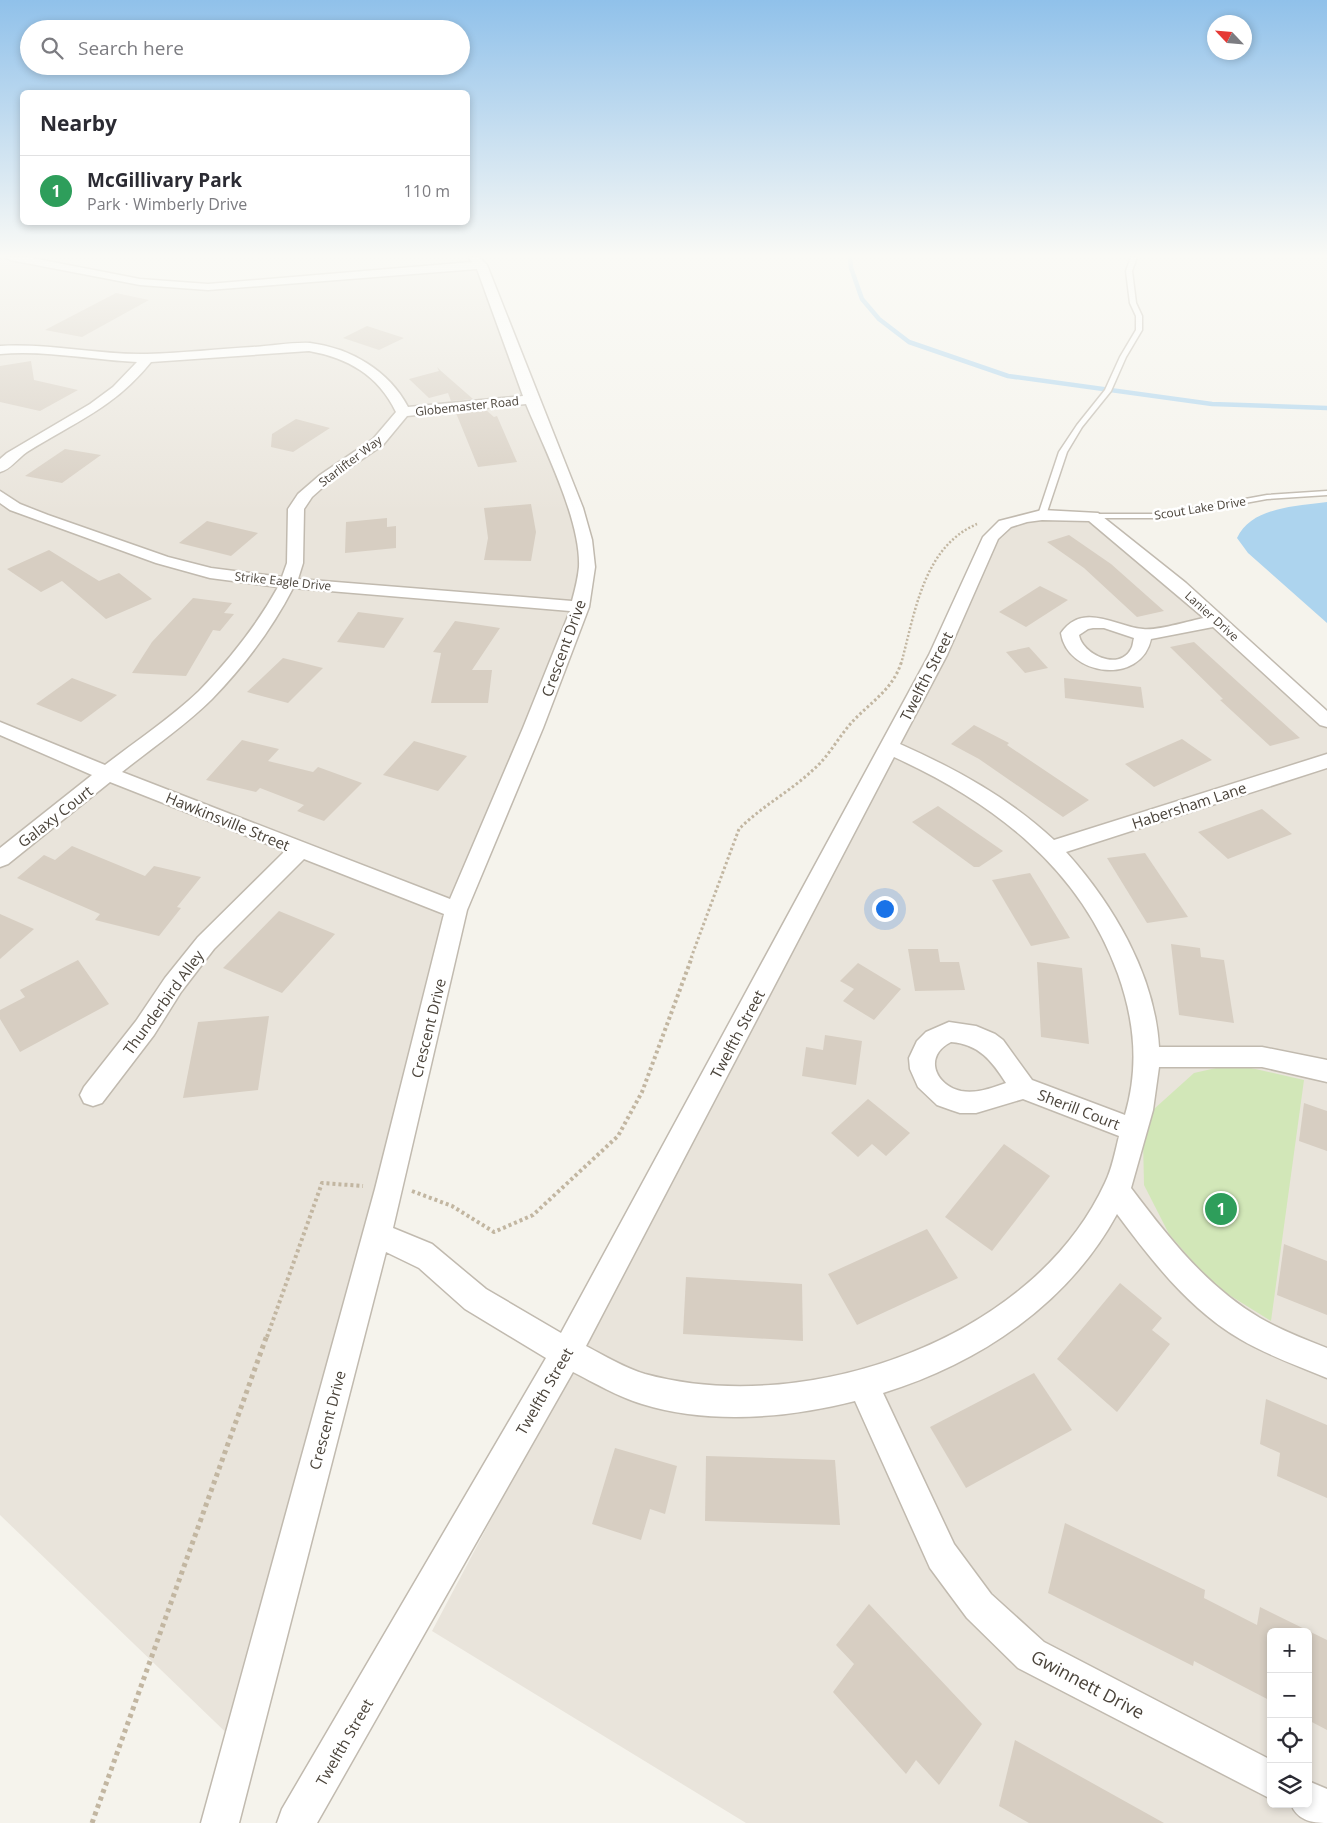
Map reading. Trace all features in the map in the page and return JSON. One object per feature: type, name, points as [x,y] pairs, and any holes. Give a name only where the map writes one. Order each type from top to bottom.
[{"type":"street","name":"Crescent Drive","points":[[220,1823],[389,1189],[456,910],[534,728],[580,607],[587,567],[584,540],[575,508],[509,342]]},
{"type":"street","points":[[0,350],[28,348],[105,357],[146,358],[285,347],[309,347],[335,352],[358,363],[386,386],[399,403],[403,412]]},
{"type":"street","points":[[0,468],[18,451],[73,422],[113,394],[133,376],[146,358]]},
{"type":"street","name":"Globemaster Road","points":[[403,412],[531,399]]},
{"type":"street","name":"Starlifter Way","points":[[109,774],[204,696],[242,655],[274,611],[288,583],[295,563],[296,510],[306,494],[325,478],[378,442],[403,412]]},
{"type":"street","name":"Strike Eagle Drive","points":[[0,496],[15,507],[177,565],[210,573],[288,583],[580,607]]},
{"type":"street","name":"Scout Lake Drive","points":[[1042,515],[1093,516]]},
{"type":"street","name":"Twelfth Street","points":[[296,1823],[566,1354],[938,655],[991,537],[1005,524],[1042,515]]},
{"type":"street","name":"Lanier Drive","points":[[1093,516],[1180,587],[1216,621],[1267,664],[1327,721]]},
{"type":"street","points":[[1143,635],[1216,621]]},
{"type":"street","name":"Hawkinsville Street","points":[[0,728],[109,774],[456,910]]},
{"type":"street","points":[[376,1235],[424,1255],[480,1302],[566,1354],[644,1390],[695,1398],[748,1400],[805,1395],[863,1384],[924,1364],[962,1346],[1010,1316],[1031,1300],[1089,1236],[1116,1190],[1145,1086],[1148,1057],[1134,986],[1112,933],[1085,889],[1050,849],[1011,814],[972,787],[930,764],[890,747]]},
{"type":"street","name":"Habersham Lane","points":[[1050,849],[1327,762]]},
{"type":"street","name":"Galaxy Court","points":[[0,859],[109,774]]},
{"type":"street","name":"Thunderbird Alley","points":[[93,1096],[145,1028],[173,985],[206,943],[300,850]]},
{"type":"street","points":[[1148,1057],[1262,1057],[1327,1071]]},
{"type":"street","name":"Sherill Court","points":[[1024,1088],[1134,1130]]},
{"type":"street","points":[[1116,1190],[1174,1266],[1215,1305],[1242,1324],[1277,1342],[1327,1363]]},
{"type":"street","name":"Gwinnett Drive","points":[[863,1384],[942,1556],[979,1606],[1030,1655],[1267,1778]]},
{"type":"street","points":[[1312,1802],[1327,1810]]},
{"type":"lane","points":[[1042,515],[1062,452],[1079,426],[1108,390],[1122,357],[1131,342]]},
{"type":"lane","name":"Scout Lake Drive","points":[[1093,516],[1163,516],[1268,497],[1327,493]]},
{"type":"path","points":[[92,1823],[322,1183],[419,1192],[452,1206],[494,1232],[533,1215],[618,1136],[642,1092],[739,829],[754,814],[815,769],[853,721],[883,694],[898,673],[925,577],[943,550],[963,530],[978,523]]},
{"type":"shaded area","points":[[0,342],[510,342],[584,540],[580,607],[456,910],[240,1746],[0,1515]]},
{"type":"shaded area","points":[[1036,517],[1068,518],[1101,525],[1327,725],[1327,1823],[746,1823],[432,1631],[719,1089],[998,533]]},
{"type":"green space","points":[[1216,1068],[1251,1068],[1304,1080],[1271,1321],[1213,1285],[1169,1234],[1144,1185],[1143,1139],[1154,1109],[1194,1073]]},
{"type":"water","points":[[1327,502],[1327,623],[1248,553],[1237,538],[1253,520],[1264,514],[1289,507]]},
{"type":"building","points":[[355,342],[396,342],[379,350]]},
{"type":"building","points":[[31,361],[34,380],[78,390],[40,411],[0,402],[0,366]]},
{"type":"building","points":[[437,367],[473,399],[451,401],[448,393],[429,398],[409,379],[439,371]]},
{"type":"building","points":[[486,410],[494,417],[497,416],[517,462],[478,467],[456,413]]},
{"type":"building","points":[[296,419],[330,428],[293,452],[271,447],[272,434]]},
{"type":"building","points":[[65,449],[101,455],[62,483],[25,476]]},
{"type":"building","points":[[531,504],[536,532],[531,561],[484,560],[488,538],[484,508]]},
{"type":"building","points":[[387,518],[387,527],[396,526],[396,548],[345,553],[346,522]]},
{"type":"building","points":[[207,521],[258,533],[231,556],[179,543]]},
{"type":"building","points":[[1069,535],[1111,564],[1164,611],[1137,617],[1084,568],[1047,542]]},
{"type":"building","points":[[49,550],[99,581],[119,573],[152,599],[106,619],[62,581],[41,592],[7,569]]},
{"type":"building","points":[[1040,586],[1068,600],[1026,627],[999,612]]},
{"type":"building","points":[[193,598],[232,603],[224,613],[234,614],[220,631],[213,630],[186,676],[132,673],[152,642]]},
{"type":"building","points":[[358,612],[404,618],[384,648],[337,642]]},
{"type":"building","points":[[455,621],[500,628],[472,670],[492,670],[488,703],[431,703],[441,653],[433,652]]},
{"type":"building","points":[[1194,642],[1300,738],[1270,746],[1220,700],[1223,699],[1170,647]]},
{"type":"building","points":[[1029,647],[1048,668],[1025,673],[1006,652]]},
{"type":"building","points":[[283,658],[323,668],[288,703],[247,692]]},
{"type":"building","points":[[72,678],[117,695],[81,722],[36,704]]},
{"type":"building","points":[[1064,678],[1141,687],[1144,708],[1065,698]]},
{"type":"building","points":[[974,725],[1009,743],[1007,745],[1089,800],[1063,817],[979,759],[951,744]]},
{"type":"building","points":[[1182,739],[1212,760],[1154,787],[1125,764]]},
{"type":"building","points":[[242,740],[279,749],[268,761],[313,772],[318,767],[362,783],[324,821],[297,811],[304,805],[260,788],[256,792],[206,780]]},
{"type":"building","points":[[414,741],[467,756],[438,791],[383,775]]},
{"type":"building","points":[[938,806],[1003,851],[979,867],[974,867],[912,822]]},
{"type":"building","points":[[1262,809],[1292,834],[1228,859],[1198,832]]},
{"type":"building","points":[[72,846],[145,876],[154,866],[201,877],[177,907],[181,908],[159,936],[95,920],[100,914],[17,878],[44,855],[55,860]]},
{"type":"building","points":[[1145,853],[1188,917],[1147,923],[1107,858]]},
{"type":"building","points":[[1030,873],[1070,938],[1031,946],[992,880]]},
{"type":"building","points":[[279,911],[335,934],[282,993],[223,968]]},
{"type":"building","points":[[0,914],[34,929],[0,959]]},
{"type":"building","points":[[1171,944],[1200,948],[1201,957],[1224,960],[1234,1023],[1179,1015]]},
{"type":"building","points":[[908,949],[938,949],[940,962],[959,962],[965,990],[915,991]]},
{"type":"building","points":[[78,960],[109,1004],[20,1052],[0,1019],[0,1010],[25,997],[20,990]]},
{"type":"building","points":[[1037,962],[1082,968],[1089,1044],[1041,1037]]},
{"type":"building","points":[[858,963],[901,989],[874,1020],[843,1001],[854,989],[840,981]]},
{"type":"building","points":[[269,1016],[258,1090],[183,1098],[198,1022]]},
{"type":"building","points":[[825,1035],[862,1041],[856,1085],[802,1076],[806,1047],[823,1050]]},
{"type":"building","points":[[868,1099],[910,1133],[886,1156],[872,1144],[858,1157],[831,1133]]},
{"type":"building","points":[[1304,1103],[1327,1111],[1327,1151],[1299,1141]]},
{"type":"building","points":[[1004,1144],[1050,1176],[992,1251],[945,1217]]},
{"type":"building","points":[[927,1229],[958,1278],[857,1325],[828,1274]]},
{"type":"building","points":[[1284,1244],[1327,1261],[1327,1315],[1277,1295]]},
{"type":"building","points":[[686,1277],[802,1284],[803,1341],[683,1334]]},
{"type":"building","points":[[1120,1283],[1162,1318],[1152,1330],[1170,1344],[1117,1412],[1057,1359]]},
{"type":"building","points":[[1034,1373],[1072,1430],[966,1488],[930,1427]]},
{"type":"building","points":[[1266,1399],[1327,1425],[1327,1498],[1277,1476],[1280,1453],[1260,1444]]},
{"type":"building","points":[[615,1448],[677,1466],[665,1514],[650,1509],[641,1540],[592,1524]]},
{"type":"building","points":[[706,1456],[835,1460],[840,1525],[705,1521]]},
{"type":"building","points":[[1065,1523],[1205,1590],[1204,1598],[1257,1625],[1260,1607],[1303,1628],[1267,1628],[1267,1699],[1194,1661],[1193,1666],[1048,1593]]},
{"type":"building","points":[[869,1604],[982,1724],[939,1785],[916,1760],[906,1774],[833,1692],[854,1664],[836,1645]]},
{"type":"building","points":[[1312,1633],[1327,1640],[1327,1730],[1312,1722]]},
{"type":"building","points":[[1015,1740],[1164,1823],[1029,1823],[999,1806]]},
{"type":"waterway","points":[[909,342],[1008,376],[1212,404],[1327,408]]},
{"type":"place","name":"McGillivary Park","points":[[1221,1209]]}]
